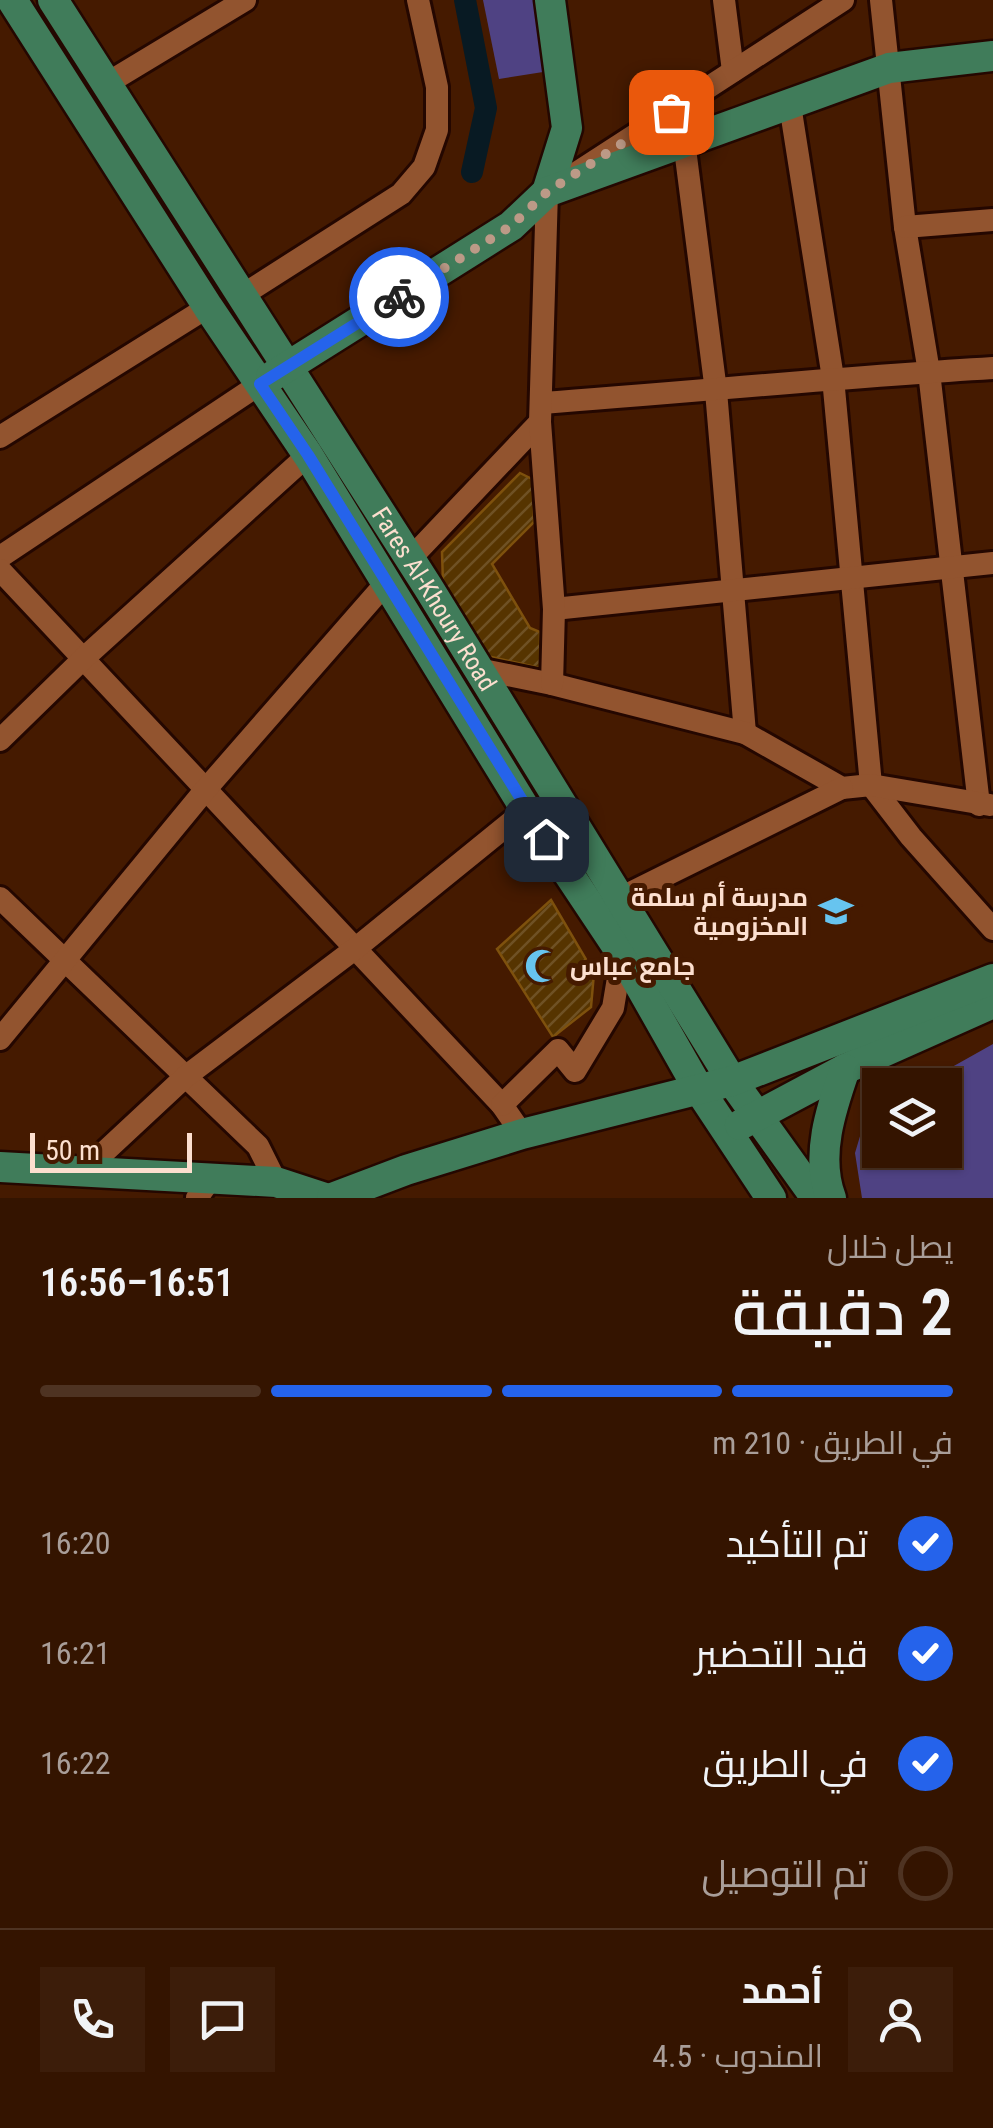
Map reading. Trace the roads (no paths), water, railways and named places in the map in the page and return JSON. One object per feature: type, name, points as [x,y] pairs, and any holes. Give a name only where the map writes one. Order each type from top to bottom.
[{"type":"main road","name":"Fares Al-Khoury Road","points":[[12,0],[208,307],[308,455],[526,810],[622,954],[698,1088],[728,1132],[759,1193]]},
{"type":"main road","name":"Fares Al-Khoury Road","points":[[52,0],[410,559],[732,1081],[816,1198]]},
{"type":"main road","points":[[547,192],[567,128],[550,0]]},
{"type":"main road","points":[[260,384],[511,226],[547,192],[888,68],[993,56]]},
{"type":"main road","points":[[2,1170],[83,1172],[205,1187],[276,1182],[329,1198],[522,1134],[732,1081],[993,979]]},
{"type":"main road","points":[[728,1132],[845,1069],[993,1003]]},
{"type":"main road","points":[[831,1198],[824,1154],[830,1112],[845,1069]]},
{"type":"street","points":[[106,84],[245,0]]},
{"type":"street","points":[[241,296],[401,194],[424,167],[437,130],[437,86],[418,0]]},
{"type":"street","points":[[724,0],[733,71]]},
{"type":"street","points":[[552,684],[554,609],[541,413],[547,192],[843,0]]},
{"type":"street","points":[[620,898],[842,788],[872,785],[986,805],[929,372],[905,227],[881,0]]},
{"type":"street","points":[[790,105],[833,378],[872,785],[911,837],[993,928]]},
{"type":"street","points":[[684,141],[716,391],[745,733]]},
{"type":"street","points":[[905,227],[993,220]]},
{"type":"street","points":[[0,437],[208,307]]},
{"type":"street","points":[[410,559],[541,413],[833,378],[993,368]]},
{"type":"street","points":[[0,557],[260,384]]},
{"type":"street","points":[[0,740],[84,658],[308,455]]},
{"type":"street","points":[[554,609],[993,563]]},
{"type":"street","points":[[0,570],[502,1105],[522,1134]]},
{"type":"street","points":[[0,1040],[206,789],[386,584]]},
{"type":"street","points":[[478,669],[745,733],[842,788]]},
{"type":"street","points":[[83,1172],[185,1077],[356,948],[526,810]]},
{"type":"street","points":[[0,898],[258,1146],[276,1182]]},
{"type":"street","points":[[502,1105],[558,1050],[575,1071],[613,1008],[622,954]]},
{"type":"waterway","points":[[465,0],[486,108],[472,172]]},
{"type":"place","name":"مدرسة أم سلمة المخزومية","points":[[836,911]]},
{"type":"place","name":"جامع عباس","points":[[542,966]]}]
